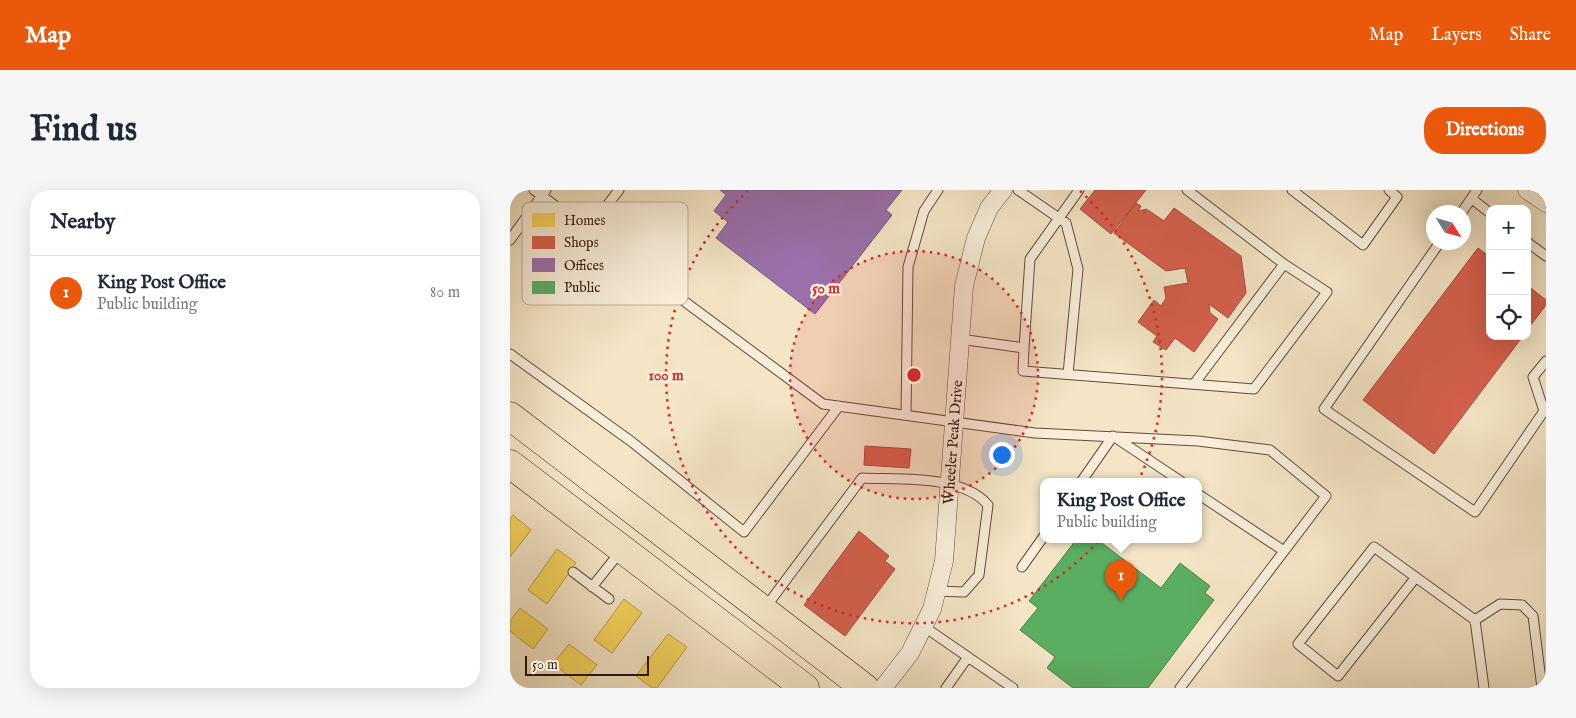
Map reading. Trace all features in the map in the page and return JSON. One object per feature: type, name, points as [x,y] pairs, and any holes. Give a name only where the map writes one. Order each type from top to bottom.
[{"type":"main road","points":[[510,416],[865,688]]},
{"type":"main road","points":[[510,465],[805,688]]},
{"type":"street","name":"Wheeler Peak Drive","points":[[883,688],[910,653],[932,609],[944,561],[964,286],[976,238],[990,208],[1003,190]]},
{"type":"street","points":[[1527,190],[1546,203]]},
{"type":"lane","points":[[610,202],[619,190]]},
{"type":"lane","points":[[906,415],[908,267],[924,211],[938,190]]},
{"type":"lane","points":[[1018,190],[1066,223],[1078,269],[1068,374]]},
{"type":"lane","points":[[1079,190],[1030,259],[1023,371],[1254,389],[1327,292],[1284,264],[1187,190]]},
{"type":"lane","points":[[1292,190],[1363,245],[1397,197],[1389,190]]},
{"type":"lane","points":[[1467,205],[1477,190]]},
{"type":"lane","points":[[541,192],[553,202]]},
{"type":"lane","points":[[1472,198],[1486,209]]},
{"type":"lane","points":[[510,240],[522,221]]},
{"type":"lane","points":[[1531,245],[1546,256]]},
{"type":"lane","points":[[1434,250],[1324,409],[1476,512],[1544,411],[1533,377],[1546,361]]},
{"type":"lane","points":[[1194,384],[1284,264]]},
{"type":"lane","points":[[688,304],[823,404],[1035,433],[1198,441],[1270,450],[1326,496],[1180,688]]},
{"type":"lane","points":[[960,339],[1024,348]]},
{"type":"lane","points":[[510,354],[632,442],[744,532],[838,406]]},
{"type":"lane","points":[[1084,478],[1113,436]]},
{"type":"lane","points":[[1113,436],[1176,478]]},
{"type":"lane","points":[[763,610],[862,478],[949,483],[981,497],[988,504],[980,576],[964,592],[936,591]]},
{"type":"lane","points":[[1202,497],[1284,551]]},
{"type":"lane","points":[[1022,566],[1040,541]]},
{"type":"lane","points":[[1416,577],[1338,676],[1298,644],[1374,547],[1416,577],[1476,620],[1484,688]]},
{"type":"lane","points":[[592,587],[622,550]]},
{"type":"lane","points":[[573,572],[609,599]]},
{"type":"lane","points":[[1476,620],[1500,604],[1522,605],[1533,616],[1542,688]]},
{"type":"lane","points":[[923,626],[1013,688]]},
{"type":"lane","points":[[946,688],[968,657]]},
{"type":"building: Homes","points":[[513,515],[531,530],[510,557],[510,519]]},
{"type":"building: Homes","points":[[557,549],[576,563],[547,604],[528,590]]},
{"type":"building: Homes","points":[[624,599],[642,613],[612,653],[594,640]]},
{"type":"building: Homes","points":[[520,608],[548,629],[533,649],[510,631],[510,621]]},
{"type":"building: Homes","points":[[668,634],[687,647],[657,688],[652,688],[636,676]]},
{"type":"building: Homes","points":[[569,644],[597,665],[581,685],[553,664]]},
{"type":"building: Shops","points":[[1095,190],[1146,190],[1111,234],[1080,209]]},
{"type":"building: Shops","points":[[1136,203],[1141,206],[1138,211],[1147,209],[1143,214],[1148,210],[1164,221],[1174,208],[1241,256],[1246,293],[1228,318],[1209,304],[1210,313],[1218,319],[1194,352],[1175,338],[1166,350],[1153,342],[1157,336],[1138,322],[1154,300],[1161,306],[1166,298],[1164,287],[1188,283],[1185,268],[1166,271],[1114,233]]},
{"type":"building: Shops","points":[[1478,248],[1486,254],[1486,340],[1520,340],[1434,454],[1363,400]]},
{"type":"building: Shops","points":[[1531,288],[1546,300],[1546,305],[1531,325]]},
{"type":"building: Shops","points":[[865,446],[911,449],[909,468],[864,465]]},
{"type":"building: Shops","points":[[859,531],[889,556],[885,561],[895,569],[845,636],[804,605]]},
{"type":"building: Offices","points":[[720,190],[902,190],[886,210],[892,215],[815,314],[716,238],[728,222],[714,211],[726,195]]},
{"type":"building: Public","points":[[1074,543],[1102,543],[1161,588],[1180,563],[1210,586],[1205,593],[1214,600],[1148,688],[1073,688],[1047,668],[1055,657],[1020,630],[1038,608],[1029,601]]},
{"type":"place","name":"King Post Office","points":[[1121,601]]}]
